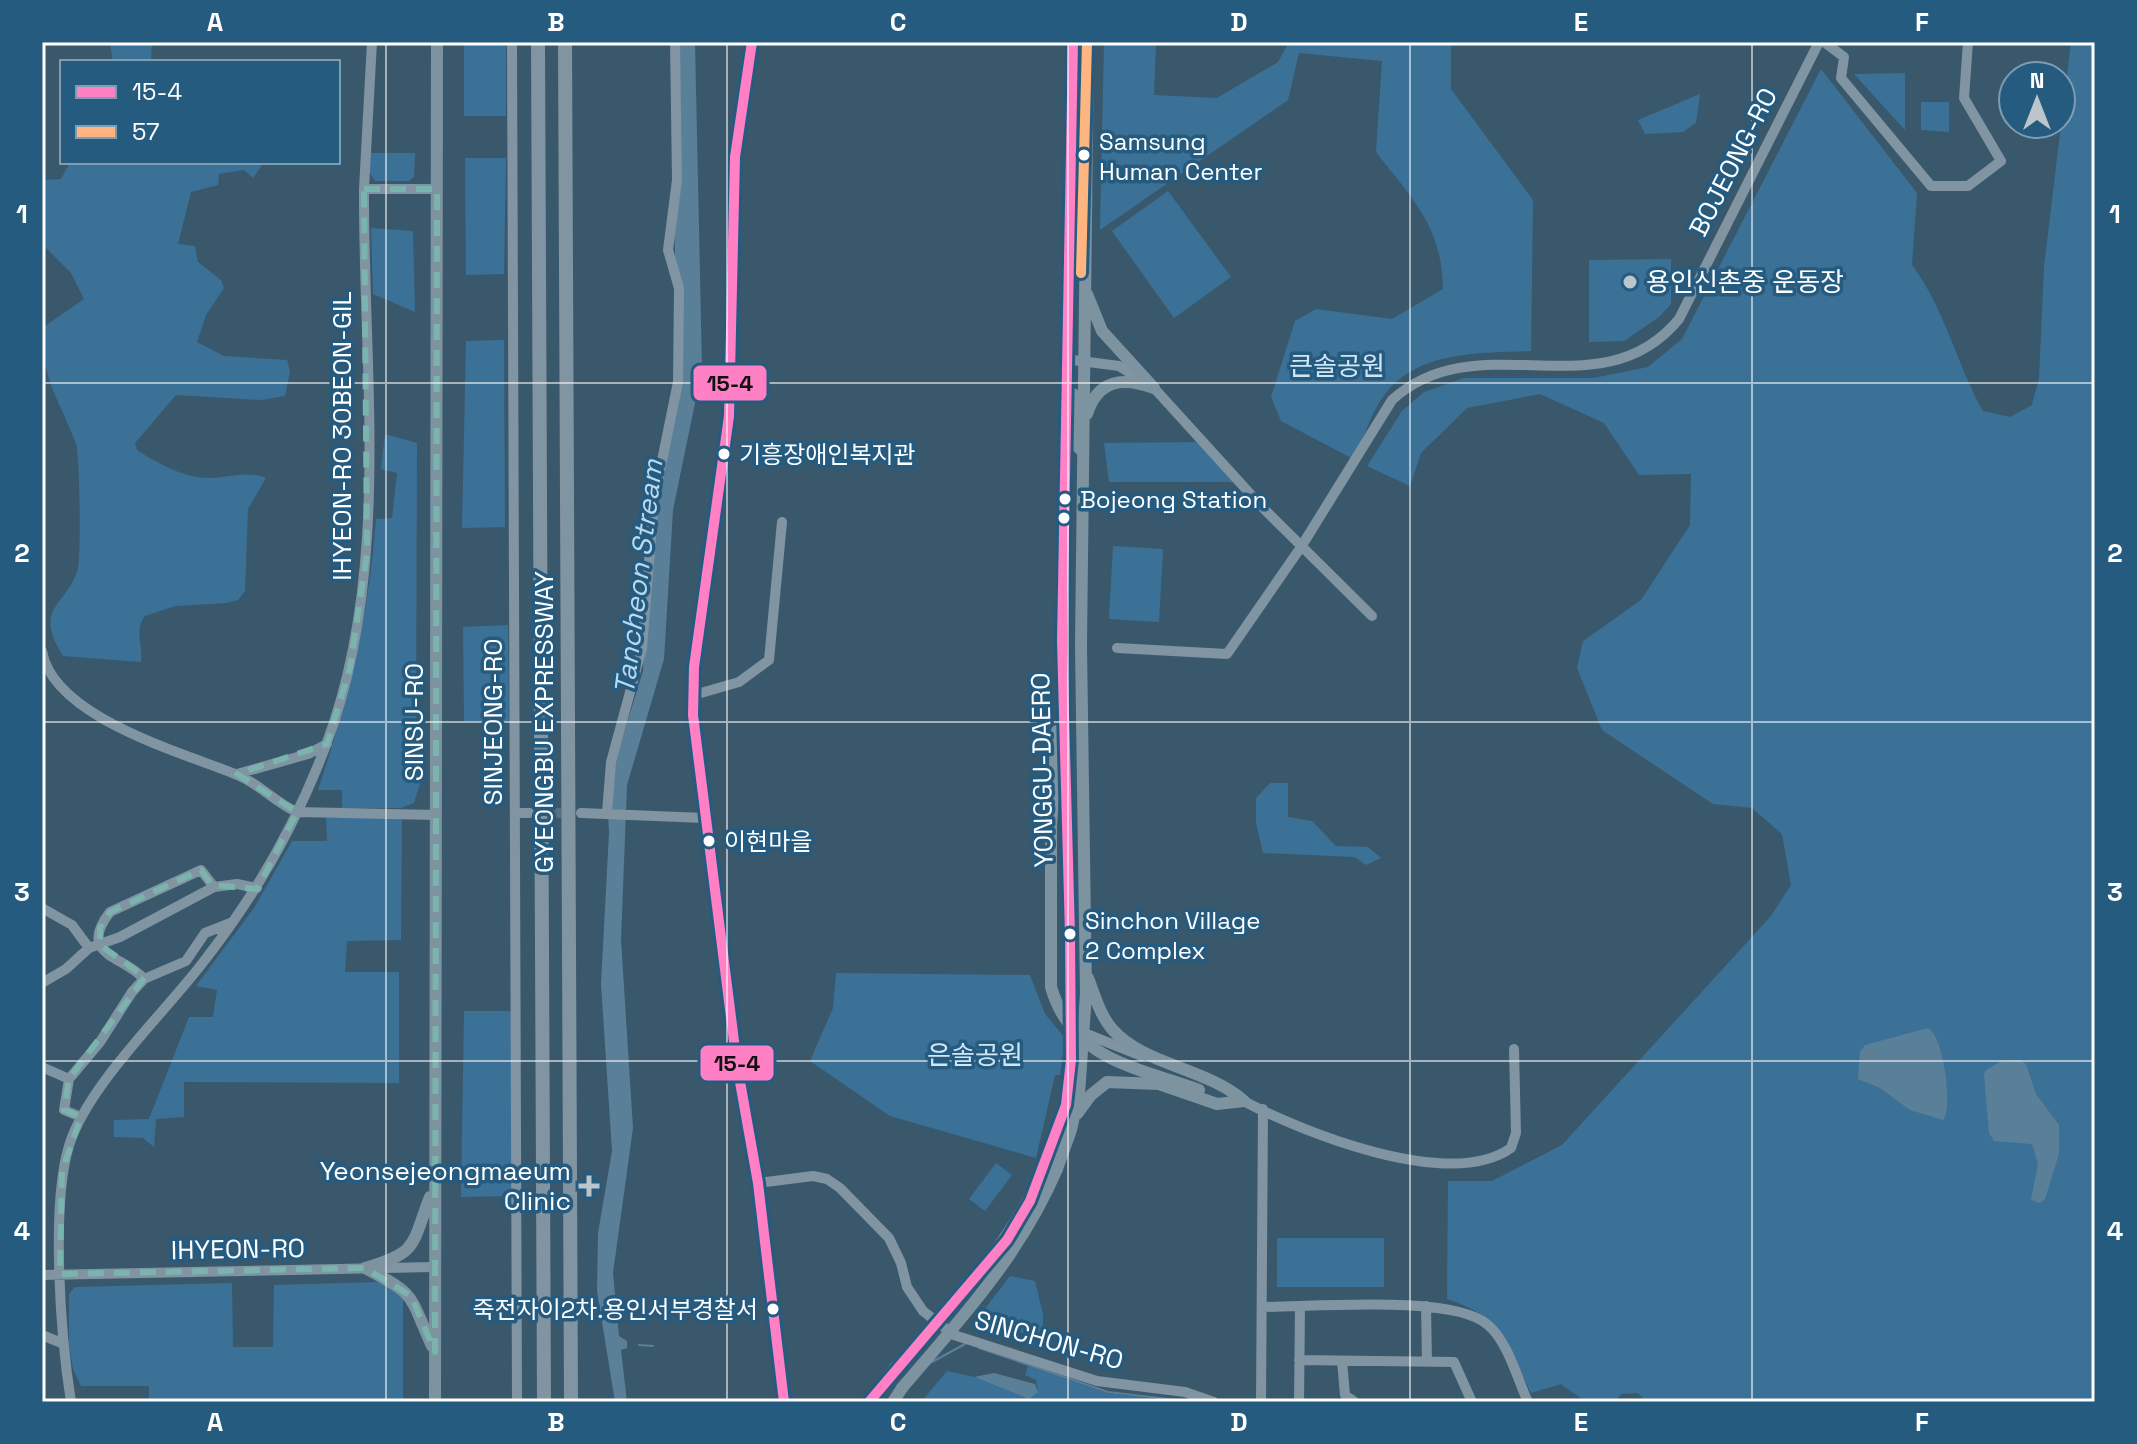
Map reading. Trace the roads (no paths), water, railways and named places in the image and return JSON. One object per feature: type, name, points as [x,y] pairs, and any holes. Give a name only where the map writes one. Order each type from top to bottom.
[{"type":"highway","name":"GYEONGBU EXPRESSWAY","points":[[538,42],[544,1402]]},
{"type":"highway","name":"GYEONGBU EXPRESSWAY","points":[[565,42],[571,1402]]},
{"type":"main road","name":"SINSU-RO","points":[[435,1402],[437,42]]},
{"type":"main road","name":"YONGGU-DAERO","points":[[1053,1164],[1069,1078],[1070,1027],[1062,664],[1073,42]]},
{"type":"main road","name":"YONGGU-DAERO","points":[[1053,1164],[1073,1123],[1086,994],[1081,646],[1088,42]]},
{"type":"main road","points":[[1083,278],[1092,312],[1102,331],[1154,388]]},
{"type":"main road","points":[[1084,427],[1091,403],[1104,386],[1128,380],[1154,388]]},
{"type":"main road","points":[[1065,396],[1073,394],[1074,443],[1083,452]]},
{"type":"main road","points":[[1062,664],[1051,827],[1050,975],[1058,1011],[1085,1044],[1102,1055],[1199,1090],[1244,1101]]},
{"type":"main road","points":[[1070,935],[1079,951],[1080,995],[1086,994]]},
{"type":"main road","points":[[1086,972],[1101,1012],[1127,1044],[1226,1085],[1244,1101]]},
{"type":"main road","points":[[1069,1078],[1075,1074],[1078,1078],[1073,1123]]},
{"type":"main road","points":[[1073,1123],[1091,1095],[1107,1082],[1159,1084],[1217,1104],[1244,1101]]},
{"type":"main road","points":[[869,1402],[895,1368],[973,1284],[1007,1240],[1053,1164]]},
{"type":"main road","points":[[893,1402],[989,1288],[1026,1231],[1053,1164]]},
{"type":"main road","points":[[365,1268],[397,1258],[410,1249],[433,1190]]},
{"type":"main road","points":[[365,1268],[400,1285],[411,1296],[435,1352]]},
{"type":"street","name":"IHYEON-RO 30BEON-GIL","points":[[71,1402],[60,1274],[62,1171],[81,1117],[257,888],[297,812],[327,744],[350,668],[367,553],[363,241],[372,42]]},
{"type":"street","name":"SINJEONG-RO","points":[[512,42],[517,1402]]},
{"type":"street","points":[[609,813],[611,762],[642,648],[654,500],[678,382],[679,288],[668,250],[677,180],[675,42]]},
{"type":"street","points":[[752,42],[735,165],[729,416],[694,667],[694,695],[704,818],[737,1065],[758,1183],[784,1402]]},
{"type":"street","points":[[1822,42],[1844,57],[1841,78],[1931,186],[1968,186],[2001,161],[1964,98],[1968,42]]},
{"type":"street","name":"BOJEONG-RO","points":[[1117,648],[1227,654],[1301,547],[1392,400],[1410,383],[1451,367],[1615,362],[1646,350],[1664,337],[1679,319],[1822,42]]},
{"type":"street","points":[[364,189],[437,189]]},
{"type":"street","points":[[1065,359],[1119,366],[1154,388],[1301,547],[1372,616]]},
{"type":"street","points":[[694,695],[739,682],[760,670],[769,660],[782,522]]},
{"type":"street","points":[[42,651],[46,669],[60,687],[98,714],[170,752],[237,774],[280,805],[297,812],[436,815]]},
{"type":"street","points":[[237,774],[308,754],[327,744]]},
{"type":"street","points":[[515,813],[530,813]]},
{"type":"street","points":[[581,813],[704,818]]},
{"type":"street","points":[[95,946],[104,921],[120,907],[201,870],[214,887]]},
{"type":"street","points":[[42,983],[95,946],[214,887],[237,884],[257,888]]},
{"type":"street","points":[[42,908],[72,925],[104,953],[144,979]]},
{"type":"street","points":[[81,1117],[64,1110],[69,1079],[100,1042],[144,979],[186,961],[205,933],[233,922]]},
{"type":"street","points":[[1070,1027],[1352,1146],[1400,1161],[1482,1162],[1499,1157],[1511,1148],[1516,1133],[1514,1049]]},
{"type":"street","points":[[42,1067],[69,1079]]},
{"type":"street","points":[[1261,1402],[1263,1109]]},
{"type":"street","name":"SINCHON-RO","points":[[758,1183],[813,1176],[827,1179],[840,1188],[889,1238],[901,1263],[907,1287],[923,1311],[954,1335],[1097,1381],[1185,1392],[1214,1402]]},
{"type":"street","name":"IHYEON-RO","points":[[42,1275],[434,1267]]},
{"type":"street","points":[[1262,1307],[1426,1306],[1462,1310],[1491,1327],[1528,1402]]},
{"type":"street","points":[[1426,1306],[1427,1362]]},
{"type":"street","points":[[1299,1402],[1300,1307]]},
{"type":"street","points":[[42,1335],[64,1344]]},
{"type":"street","points":[[1299,1360],[1454,1362],[1472,1402]]},
{"type":"street","points":[[1342,1361],[1345,1395],[1355,1402]]},
{"type":"waterway","points":[[932,1362],[965,1344]]},
{"type":"waterway","points":[[639,1345],[653,1346]]},
{"type":"waterway","points":[[979,1348],[1108,1392],[1193,1402]]},
{"type":"tunnel","points":[[536,813],[572,813]]},
{"type":"place","name":"Samsung Human Center","points":[[1084,155]]},
{"type":"place","name":"용인신촌중 운동장","points":[[1630,282]]},
{"type":"place","name":"기흥장애인복지관","points":[[724,454]]},
{"type":"place","name":"Bojeong Station","points":[[1065,499]]},
{"type":"place","name":"이현마을","points":[[709,841]]},
{"type":"place","name":"Sinchon Village 2 Complex","points":[[1070,934]]},
{"type":"place","name":"Yeonsejeongmaeum Clinic","points":[[589,1186]]},
{"type":"place","name":"죽전자이2차.용인서부경찰서","points":[[773,1309]]},
{"type":"park label","name":"큰솔공원","points":[[1337,366]]},
{"type":"park label","name":"은솔공원","points":[[975,1055]]},
{"type":"water label","name":"Tancheon Stream","points":[[638,577]]}]
